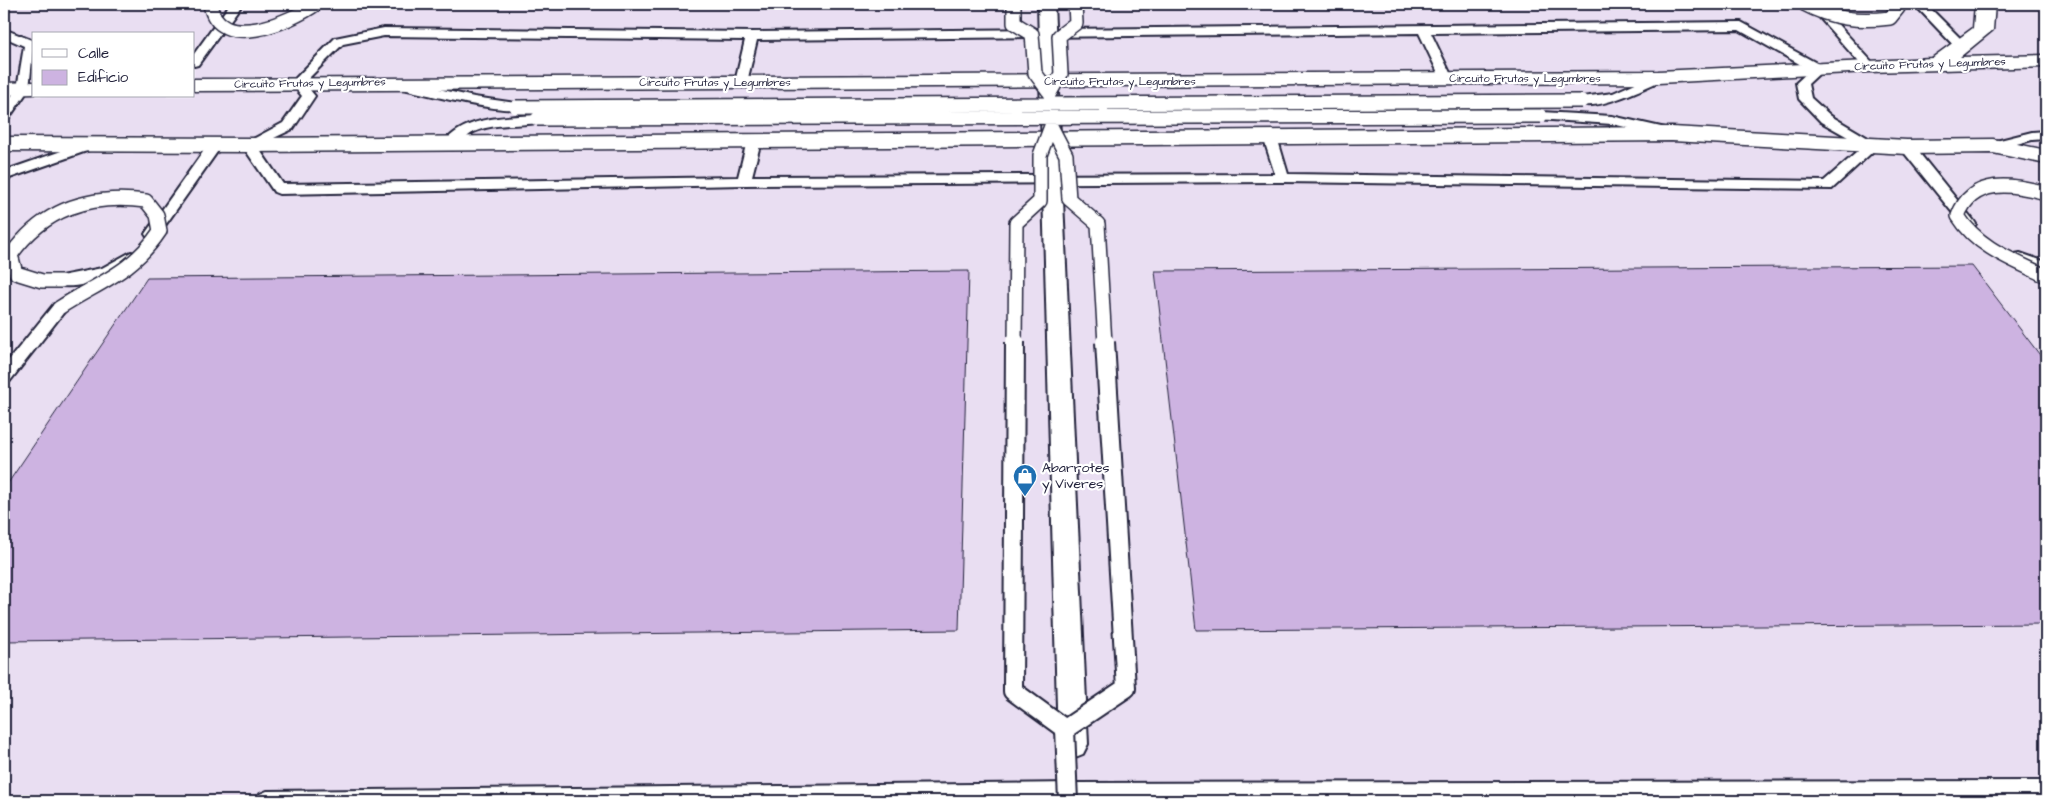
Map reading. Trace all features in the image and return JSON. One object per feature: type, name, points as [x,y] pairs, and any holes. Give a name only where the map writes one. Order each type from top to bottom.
[{"type":"street","points":[[1046,4],[1073,798]]},
{"type":"street","points":[[1939,63],[1983,30],[1985,4]]},
{"type":"street","name":"Circuito Frutas y Legumbres","points":[[195,85],[391,82],[741,82],[1050,110],[1447,79],[1658,77],[1939,63],[2046,61]]},
{"type":"street","points":[[4,144],[249,145],[754,141],[1050,110],[1270,137],[1672,134],[1907,147],[1992,146],[2046,157]]},
{"type":"lane","points":[[210,4],[210,14],[215,22],[230,28],[252,29],[276,25],[302,14],[316,4]]},
{"type":"lane","points":[[195,61],[236,4]]},
{"type":"lane","points":[[1014,4],[1014,22],[1032,34],[1035,73],[1066,155],[1069,200],[1098,224],[1126,688],[1065,730]]},
{"type":"lane","points":[[1073,798],[1065,730],[1013,690],[1016,223],[1040,200],[1040,155],[1050,110],[1061,74],[1059,36],[1076,23],[1075,4]]},
{"type":"lane","points":[[1804,4],[1826,15],[1868,22],[1890,18],[1898,8],[1898,4]]},
{"type":"lane","points":[[1813,4],[1869,66]]},
{"type":"lane","points":[[1920,4],[1962,47]]},
{"type":"lane","points":[[1741,26],[1818,69],[1802,83],[1806,99],[1826,119],[1873,145],[1827,186],[1283,178],[744,182],[279,189],[249,145],[288,126],[309,96],[297,83],[339,41],[384,32],[752,36],[1424,30],[1741,26]]},
{"type":"lane","points":[[1424,30],[1447,79]]},
{"type":"lane","points":[[4,33],[32,44],[20,89],[4,115]]},
{"type":"lane","points":[[741,82],[752,36]]},
{"type":"lane","points":[[195,42],[209,41]]},
{"type":"lane","points":[[451,143],[469,129],[501,121],[537,119],[1582,100],[1616,97],[1658,77]]},
{"type":"lane","points":[[391,82],[474,101],[516,107],[1050,110],[1541,116],[1612,120],[1672,134]]},
{"type":"lane","points":[[1992,146],[2032,136],[2046,135]]},
{"type":"lane","points":[[1270,137],[1283,178]]},
{"type":"lane","points":[[744,182],[754,141]]},
{"type":"lane","points":[[4,176],[93,144]]},
{"type":"lane","points":[[4,377],[59,308],[76,296],[108,282],[136,264],[149,250],[160,231],[157,215],[146,201],[124,197],[93,200],[56,212],[26,233],[11,255],[16,273],[42,282],[89,278],[125,263],[147,242],[215,145]]},
{"type":"lane","points":[[1907,147],[1976,232],[2002,250],[2046,267]]},
{"type":"lane","points":[[2046,193],[2029,188],[2002,186],[1982,189],[1966,197],[1960,205],[1958,216],[1968,232],[1988,247],[2046,276]]},
{"type":"lane","points":[[267,801],[1073,798],[2046,791]]},
{"type":"shaded area","name":"Abarrotes y Víveres","points":[[4,4],[2046,4],[2046,801],[4,801]]},
{"type":"building","points":[[1972,266],[2046,363],[2046,624],[1196,630],[1155,271]]},
{"type":"building","points":[[969,271],[959,630],[4,641],[4,489],[147,278]]},
{"type":"place","name":"Abarrotes y Víveres","points":[[1025,497]]}]
